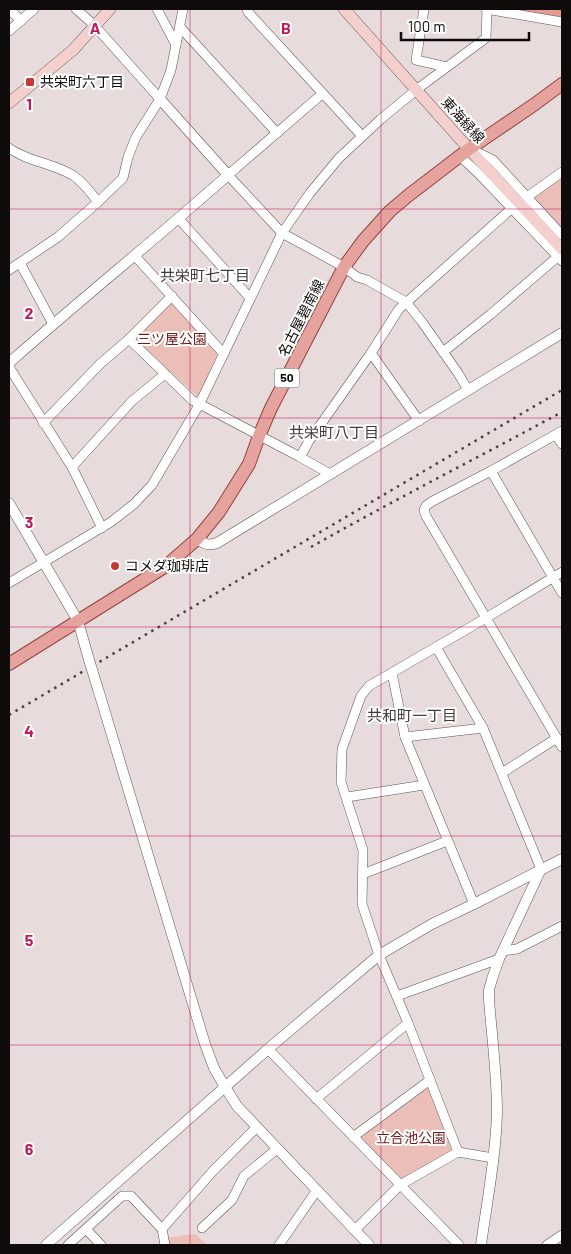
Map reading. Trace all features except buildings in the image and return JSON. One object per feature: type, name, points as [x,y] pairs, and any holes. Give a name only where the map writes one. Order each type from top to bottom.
[{"type":"main road","points":[[10,100],[73,50],[110,9]]},
{"type":"main road","name":"東海緑線","points":[[344,9],[416,90],[465,152],[512,196],[561,255]]},
{"type":"main road","name":"名古屋碧南線","points":[[9,664],[166,566],[197,539],[219,512],[249,464],[271,408],[344,267],[363,241],[409,195],[465,152],[562,84]]},
{"type":"street","points":[[9,9],[21,20]]},
{"type":"street","points":[[9,31],[34,9]]},
{"type":"street","points":[[76,9],[94,25],[282,233],[344,267],[357,277],[367,280],[406,302],[458,373],[468,390]]},
{"type":"street","points":[[157,9],[176,44]]},
{"type":"street","points":[[9,270],[58,237],[123,178],[128,157],[136,137],[160,99],[169,75],[183,9]]},
{"type":"street","points":[[247,9],[362,136]]},
{"type":"street","points":[[424,9],[416,60],[447,67]]},
{"type":"street","points":[[9,583],[111,522],[134,504],[152,486],[199,405],[282,233],[310,193],[339,158],[416,90],[486,38],[487,9],[562,22]]},
{"type":"street","points":[[180,27],[277,133]]},
{"type":"street","points":[[102,528],[72,467],[9,365],[52,324],[179,219],[322,94]]},
{"type":"street","points":[[9,148],[75,176],[98,202]]},
{"type":"street","points":[[465,152],[492,160],[562,235]]},
{"type":"street","points":[[443,352],[561,255],[511,209],[477,172],[465,152]]},
{"type":"street","points":[[527,197],[562,172]]},
{"type":"street","points":[[300,457],[399,309],[511,209]]},
{"type":"street","points":[[179,219],[250,298]]},
{"type":"street","points":[[135,256],[224,354]]},
{"type":"street","points":[[20,263],[52,324]]},
{"type":"street","points":[[44,423],[100,364],[129,339],[172,296]]},
{"type":"street","points":[[197,539],[204,544],[217,543],[562,333]]},
{"type":"street","points":[[129,339],[199,405],[330,474]]},
{"type":"street","points":[[371,353],[419,420]]},
{"type":"street","points":[[72,467],[132,401],[165,374]]},
{"type":"street","points":[[562,444],[559,433],[431,502],[424,510],[562,748]]},
{"type":"street","points":[[491,471],[562,593]]},
{"type":"street","points":[[9,503],[78,621],[205,1044],[214,1068],[237,1106],[369,1245]]},
{"type":"street","points":[[458,1152],[408,1022],[379,955],[362,904],[363,850],[341,782],[342,749],[361,696],[369,686],[562,572]]},
{"type":"street","points":[[436,647],[483,728],[542,869],[501,955],[489,990],[488,1000],[497,1114],[481,1245]]},
{"type":"street","points":[[392,673],[405,737],[474,904]]},
{"type":"street","points":[[405,737],[483,728]]},
{"type":"street","points":[[502,773],[557,738]]},
{"type":"street","points":[[346,797],[424,785]]},
{"type":"street","points":[[362,874],[447,841]]},
{"type":"street","points":[[46,1245],[224,1087],[379,955],[432,924],[562,859]]},
{"type":"street","points":[[397,996],[517,949],[562,926]]},
{"type":"street","points":[[316,1099],[408,1022]]},
{"type":"street","points":[[268,1049],[459,1245]]},
{"type":"street","points":[[353,1137],[430,1080]]},
{"type":"street","points":[[162,1229],[213,1171],[257,1127]]},
{"type":"street","points":[[202,1228],[232,1200],[244,1176],[277,1149]]},
{"type":"street","points":[[355,1230],[400,1185],[458,1152],[493,1158]]},
{"type":"street","points":[[284,1244],[317,1190]]},
{"type":"street","points":[[68,1245],[122,1196],[131,1196],[162,1229],[165,1245]]},
{"type":"street","points":[[86,1229],[101,1245]]},
{"type":"street","points":[[547,1245],[562,1236]]},
{"type":"green space","points":[[562,177],[562,228],[536,200],[535,194]]},
{"type":"green space","name":"三ツ屋公園","points":[[169,304],[174,304],[217,354],[197,396],[136,340],[136,336]]},
{"type":"green space","name":"立合池公園","points":[[425,1088],[429,1089],[451,1148],[451,1153],[405,1179],[399,1178],[361,1140],[361,1136]]},
{"type":"green space","points":[[195,1234],[207,1245],[167,1245],[166,1238]]},
{"type":"waterway","points":[[527,9],[562,14]]},
{"type":"railway","points":[[9,715],[562,390]]},
{"type":"railway","points":[[311,547],[562,412]]},
{"type":"place","name":"共栄町六丁目","points":[[30,82]]},
{"type":"place","name":"コメダ珈琲店","points":[[115,566]]},
{"type":"district","name":"共栄町七丁目","points":[[205,276]]},
{"type":"district","name":"共栄町八丁目","points":[[334,433]]},
{"type":"district","name":"共和町一丁目","points":[[412,716]]}]
